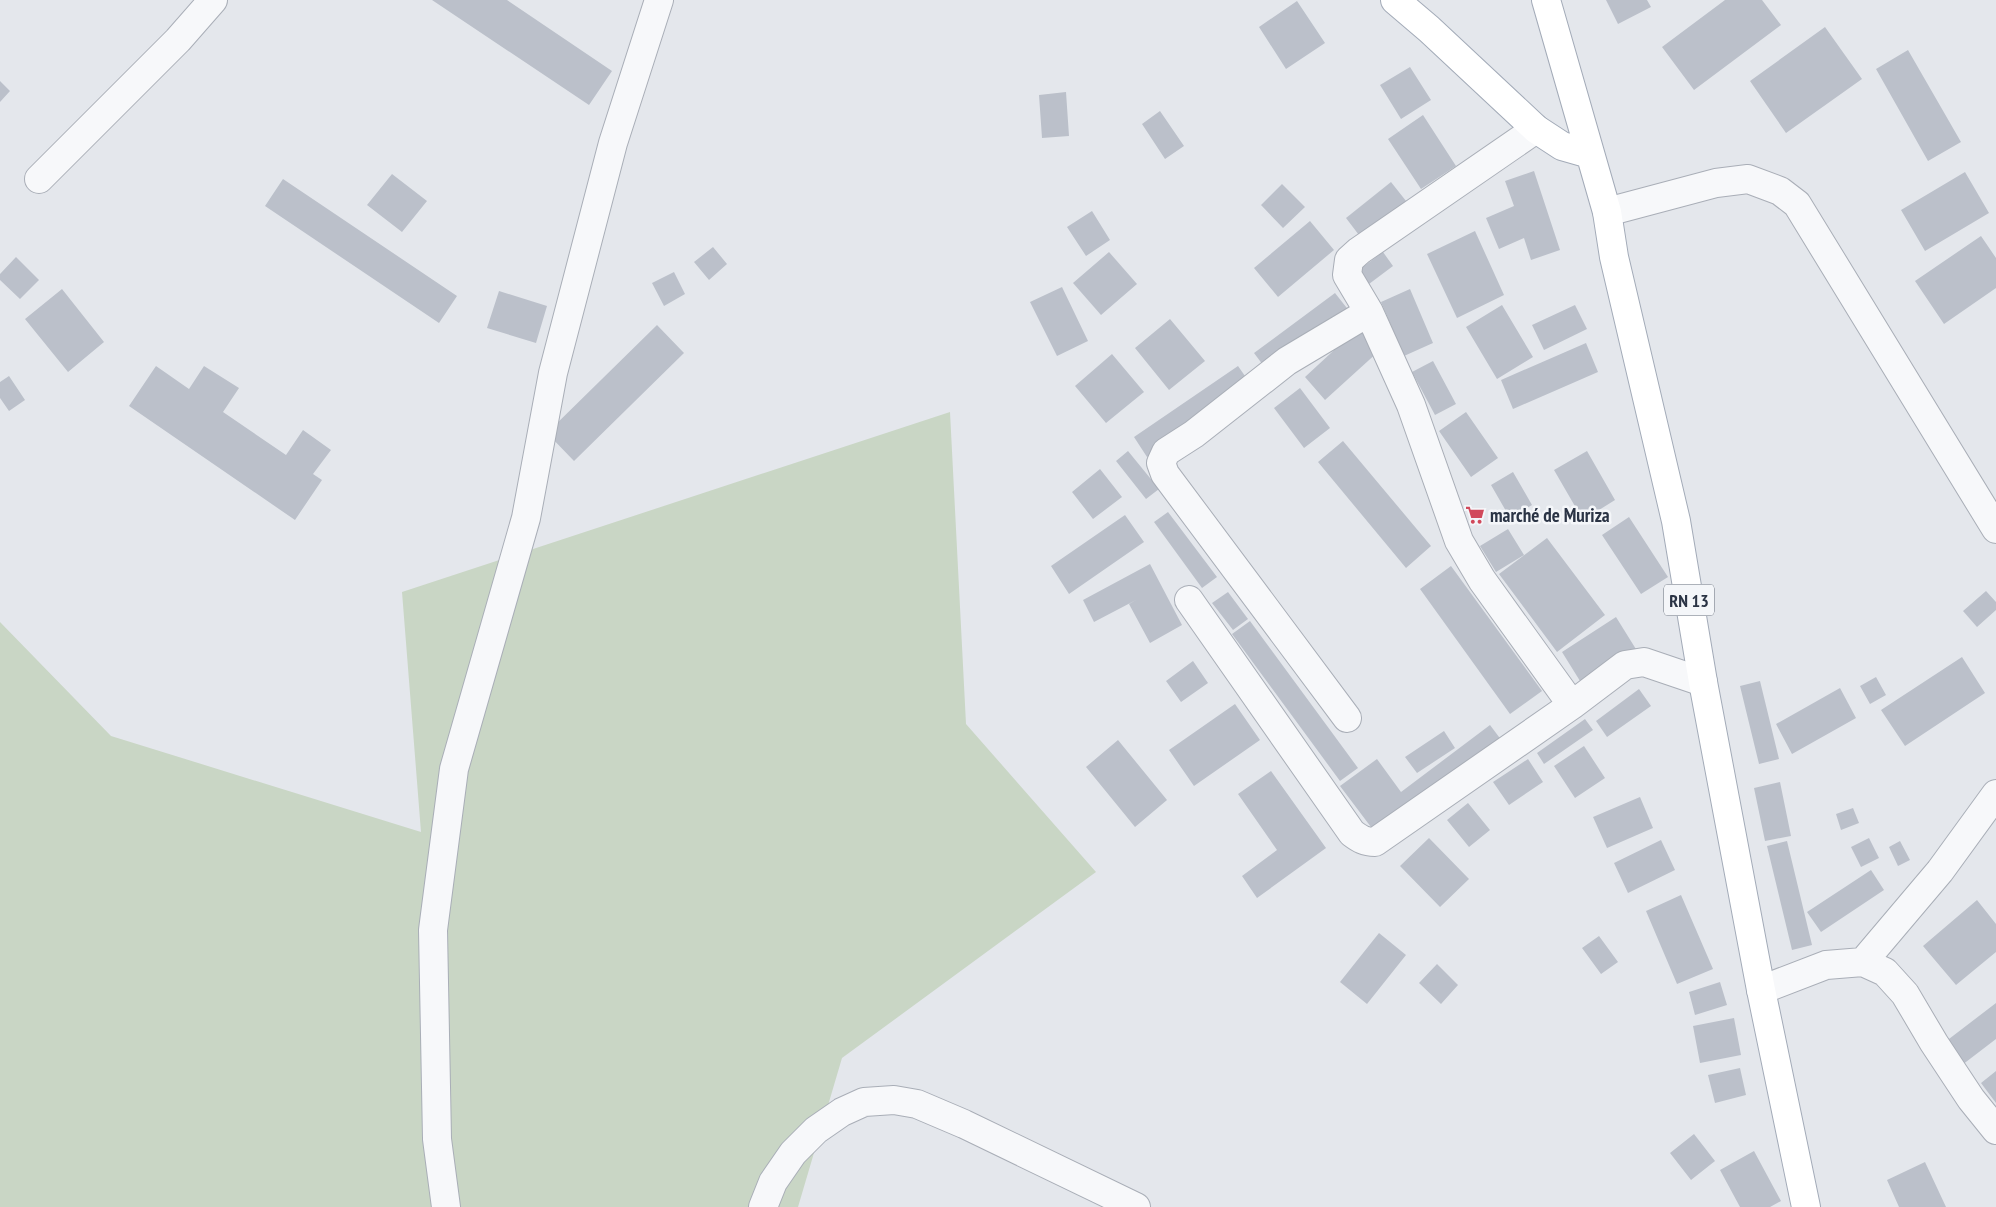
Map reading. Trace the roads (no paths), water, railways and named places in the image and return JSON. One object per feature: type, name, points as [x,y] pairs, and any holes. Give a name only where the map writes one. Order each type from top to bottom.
[{"type":"main road","points":[[1395,0],[1429,29],[1536,129],[1562,146],[1590,154]]},
{"type":"main road","name":"RN 13","points":[[1546,0],[1607,212],[1614,257],[1676,521],[1703,682],[1761,990],[1806,1207]]},
{"type":"street","points":[[39,179],[178,40],[212,0]]},
{"type":"street","points":[[446,1207],[437,1139],[433,930],[454,769],[526,518],[553,373],[613,143],[659,0]]},
{"type":"street","points":[[1536,129],[1359,251],[1349,260],[1347,275],[1369,312],[1411,405],[1459,541],[1482,580],[1572,705]]},
{"type":"street","points":[[1607,212],[1716,183],[1748,179],[1780,191],[1798,204],[1996,529]]},
{"type":"street","points":[[1347,718],[1164,474],[1161,463],[1166,452],[1194,434],[1287,362],[1369,312]]},
{"type":"street","points":[[1189,600],[1352,832],[1360,839],[1368,842],[1375,842],[1572,705],[1625,665],[1644,662],[1703,682]]},
{"type":"street","points":[[1863,962],[1940,871],[1996,794]]},
{"type":"street","points":[[1761,990],[1826,965],[1863,962],[1885,972],[1905,994],[1970,1099],[1996,1130]]},
{"type":"street","points":[[763,1207],[773,1182],[793,1153],[816,1130],[842,1112],[864,1102],[894,1100],[917,1104],[964,1124],[1136,1207]]},
{"type":"place","name":"marché de Muriza","points":[[1475,515]]}]
